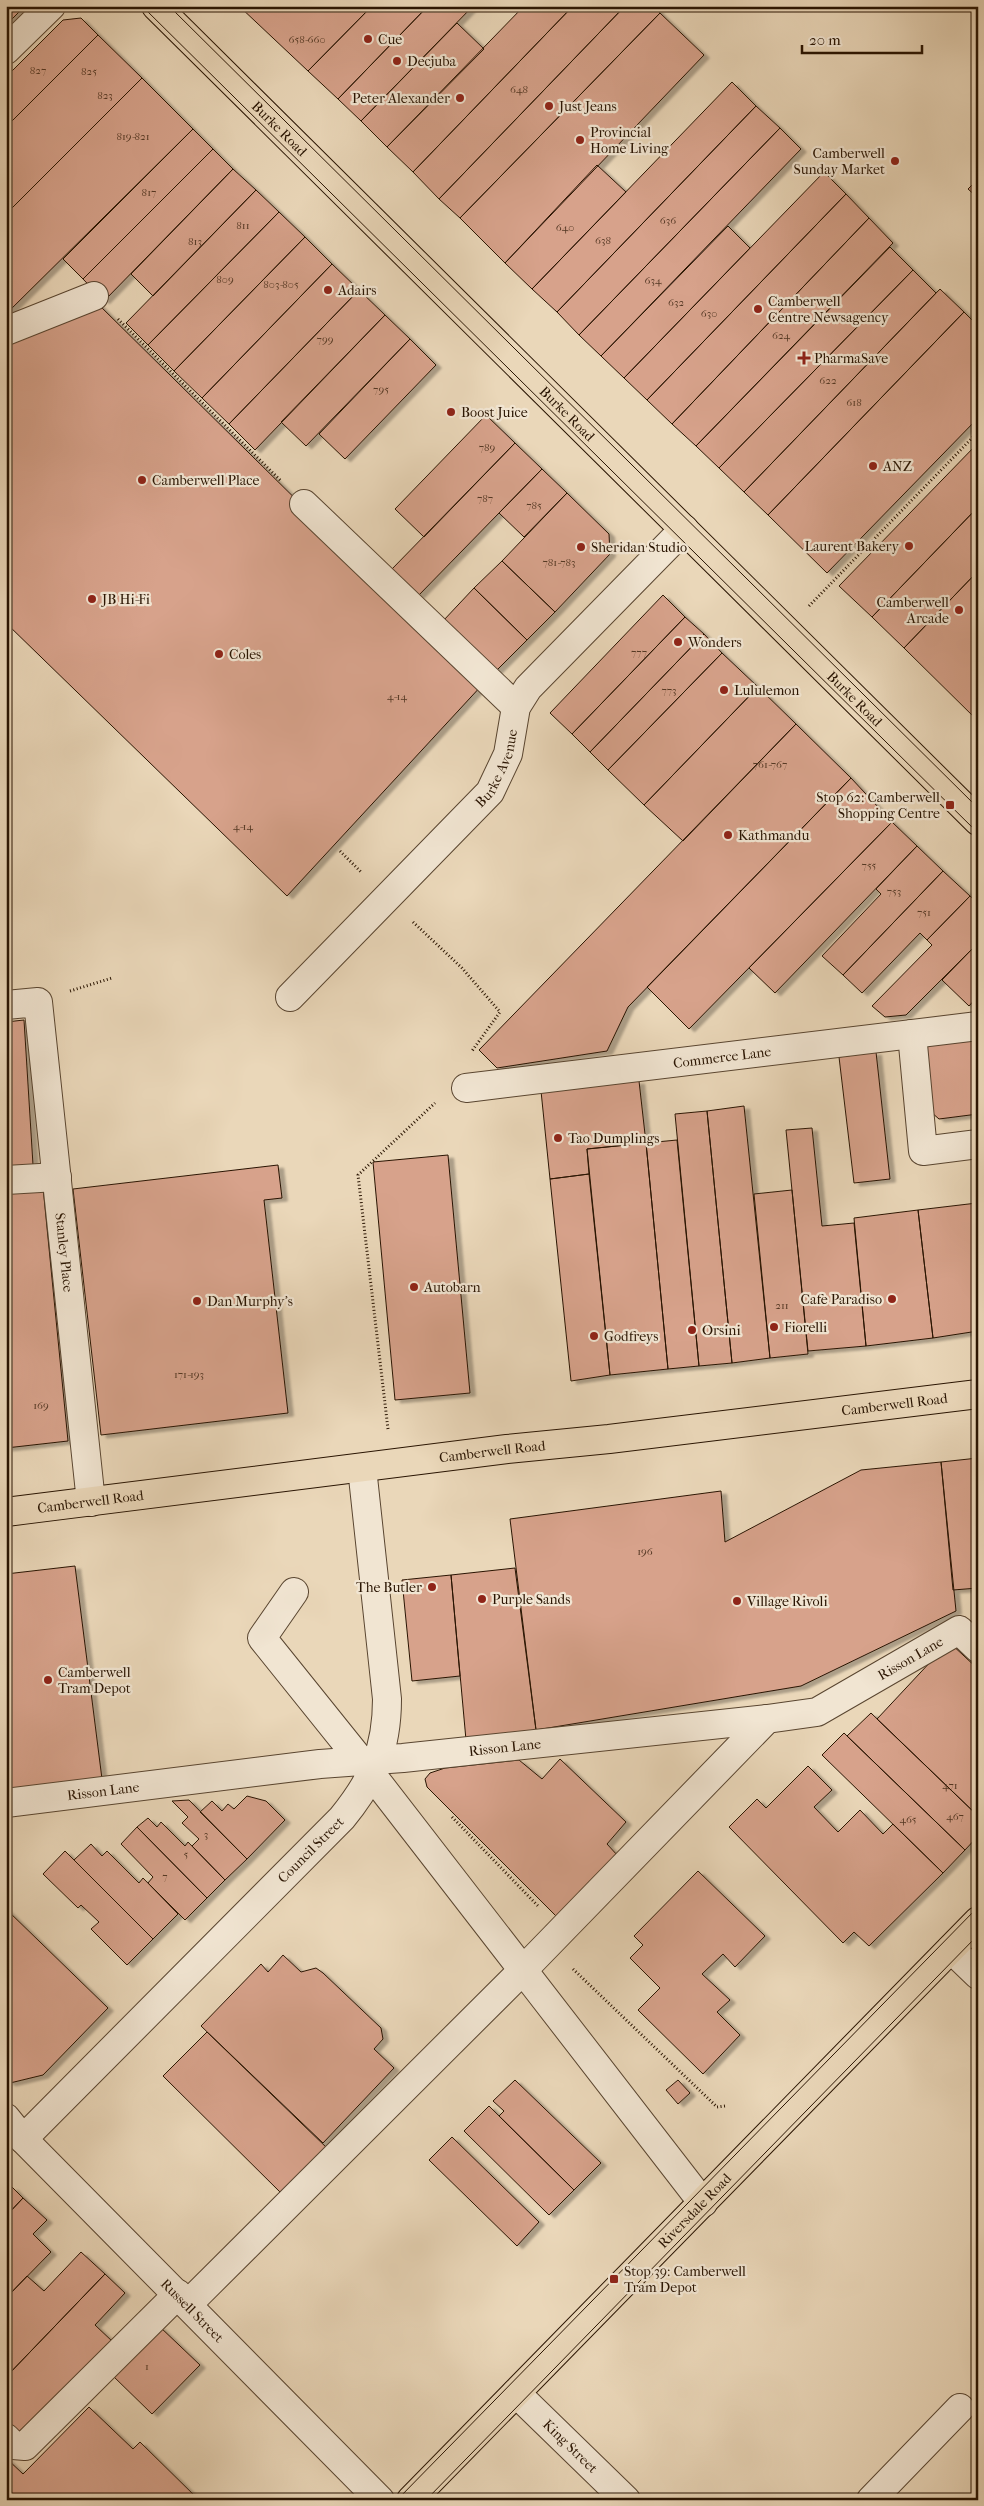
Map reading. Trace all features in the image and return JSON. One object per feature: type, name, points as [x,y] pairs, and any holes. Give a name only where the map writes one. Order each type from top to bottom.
[{"type":"main road","name":"Burke Road","points":[[156,6],[978,821]]},
{"type":"main road","name":"Camberwell Road","points":[[6,1512],[507,1448],[609,1439],[978,1394]]},
{"type":"main road","name":"Riversdale Road","points":[[411,2500],[704,2203],[978,1921]]},
{"type":"street","points":[[6,50],[51,6]]},
{"type":"street","points":[[6,331],[94,296]]},
{"type":"street","points":[[304,504],[516,706]]},
{"type":"street","name":"Burke Avenue","points":[[290,998],[490,792],[508,754],[516,706],[528,688],[684,529]]},
{"type":"street","points":[[6,1005],[38,1002]]},
{"type":"street","name":"Stanley Place","points":[[38,1002],[91,1502]]},
{"type":"street","name":"Commerce Lane","points":[[466,1088],[978,1026]]},
{"type":"street","points":[[912,1034],[923,1151],[978,1144]]},
{"type":"street","points":[[6,1180],[57,1177]]},
{"type":"street","name":"Council Street","points":[[23,2140],[342,1818],[357,1800],[370,1765],[385,1736],[387,1699],[362,1468]]},
{"type":"street","points":[[294,1592],[262,1638],[370,1765],[522,1969],[704,2203]]},
{"type":"street","name":"Risson Lane","points":[[6,1803],[370,1765],[817,1712],[959,1630],[978,1648]]},
{"type":"street","points":[[6,2438],[13,2445],[25,2446],[183,2299],[522,1969],[767,1719]]},
{"type":"street","points":[[951,1949],[978,1975]]},
{"type":"street","name":"Russell Street","points":[[6,2118],[23,2140],[183,2299],[380,2500]]},
{"type":"street","name":"King Street","points":[[516,2393],[626,2500]]},
{"type":"street","points":[[870,2500],[960,2408]]},
{"type":"path","points":[[94,296],[304,504]]},
{"type":"path","points":[[785,631],[978,432]]},
{"type":"path","points":[[340,851],[462,968],[500,1012],[469,1056]]},
{"type":"path","points":[[38,1002],[112,978]]},
{"type":"path","points":[[393,1464],[358,1175],[441,1098]]},
{"type":"path","points":[[446,1812],[554,1937],[717,2107],[725,2106]]},
{"type":"building","points":[[6,6],[25,6],[6,25]]},
{"type":"building","points":[[239,6],[372,6],[308,71]]},
{"type":"building","name":"Cue","points":[[372,6],[428,6],[338,99],[308,71]]},
{"type":"building","name":"Decjuba","points":[[428,6],[473,6],[361,121],[338,99]]},
{"type":"building","name":"Peter Alexander","points":[[524,6],[573,6],[413,172],[387,147]]},
{"type":"building","points":[[573,6],[625,6],[439,199],[413,172]]},
{"type":"building","name":"Just Jeans","points":[[625,6],[654,6],[660,13],[460,218],[439,199]]},
{"type":"building","points":[[660,13],[704,55],[505,263],[460,218]]},
{"type":"building","points":[[81,18],[98,35],[6,127],[6,77],[63,20]]},
{"type":"building","points":[[457,23],[484,49],[387,147],[361,121]]},
{"type":"building","points":[[98,35],[142,78],[6,214],[6,127]]},
{"type":"building","points":[[142,78],[193,129],[6,314],[6,214]]},
{"type":"building","points":[[732,82],[756,106],[557,312],[532,289]]},
{"type":"building","points":[[756,106],[780,128],[579,335],[557,312]]},
{"type":"building","points":[[780,128],[801,149],[601,356],[579,335]]},
{"type":"building","points":[[193,129],[213,149],[83,279],[63,259]]},
{"type":"building","points":[[213,149],[233,169],[104,301],[83,279]]},
{"type":"building","points":[[597,165],[626,192],[532,289],[505,263]]},
{"type":"building","points":[[233,169],[256,190],[153,296],[131,274]]},
{"type":"building","points":[[824,172],[846,194],[647,400],[624,378]]},
{"type":"building","points":[[978,179],[978,198],[968,189]]},
{"type":"building","points":[[256,190],[279,212],[148,345],[126,323]]},
{"type":"building","name":"Camberwell Centre Newsagency","points":[[846,194],[869,218],[672,424],[647,400]]},
{"type":"building","points":[[279,212],[305,237],[174,371],[148,345]]},
{"type":"building","points":[[869,218],[893,243],[696,446],[672,424]]},
{"type":"building","points":[[728,226],[750,248],[624,378],[601,356]]},
{"type":"building","points":[[305,237],[332,264],[202,398],[174,371]]},
{"type":"building","name":"PharmaSave","points":[[890,247],[913,270],[719,468],[696,446]]},
{"type":"building","points":[[332,264],[359,290],[229,424],[202,398]]},
{"type":"building","points":[[913,270],[936,293],[744,492],[719,468]]},
{"type":"building","points":[[940,289],[964,312],[768,515],[744,492]]},
{"type":"building","points":[[359,290],[385,315],[255,450],[229,424]]},
{"type":"building","name":"Camberwell Place","points":[[95,301],[483,684],[287,896],[6,623],[6,338]]},
{"type":"building","name":"ANZ","points":[[964,312],[978,326],[978,418],[827,573],[768,515]]},
{"type":"building","points":[[385,315],[410,339],[306,446],[281,422]]},
{"type":"building","points":[[410,339],[436,365],[345,459],[319,434]]},
{"type":"building","points":[[486,415],[515,443],[424,537],[395,509]]},
{"type":"building","points":[[515,443],[542,469],[418,596],[391,570]]},
{"type":"building","name":"Laurent Bakery","points":[[978,443],[978,507],[872,617],[839,586]]},
{"type":"building","points":[[542,469],[567,493],[524,537],[499,513]]},
{"type":"building","points":[[567,493],[609,534],[610,554],[555,612],[502,561]]},
{"type":"building","points":[[978,507],[978,571],[904,648],[872,617]]},
{"type":"building","points":[[502,561],[555,612],[527,640],[474,588]]},
{"type":"building","name":"Camberwell Arcade","points":[[978,571],[978,721],[904,648]]},
{"type":"building","points":[[474,588],[527,640],[490,677],[443,621]]},
{"type":"building","points":[[663,595],[685,617],[572,734],[550,713]]},
{"type":"building","points":[[685,617],[704,634],[590,752],[572,734]]},
{"type":"building","points":[[704,634],[722,653],[608,770],[590,752]]},
{"type":"building","points":[[722,653],[758,687],[644,805],[608,770]]},
{"type":"building","points":[[758,687],[796,724],[683,841],[644,805]]},
{"type":"building","points":[[796,724],[851,778],[628,1007],[607,1051],[497,1068],[479,1050]]},
{"type":"building","points":[[851,778],[892,822],[689,1029],[647,987]]},
{"type":"building","points":[[892,822],[917,846],[775,993],[749,968]]},
{"type":"building","points":[[917,846],[943,871],[843,975],[822,956],[881,894],[876,889]]},
{"type":"building","points":[[943,871],[970,896],[927,940],[920,933],[862,993],[843,975]]},
{"type":"building","points":[[970,896],[978,903],[978,943],[906,1015],[885,1017],[872,1006],[932,945],[927,940]]},
{"type":"building","points":[[978,943],[978,996],[969,1006],[942,980]]},
{"type":"building","points":[[24,1020],[33,1165],[6,1167],[6,1022]]},
{"type":"building","points":[[978,1037],[978,1114],[939,1119],[931,1112],[924,1043]]},
{"type":"building","points":[[876,1052],[890,1179],[854,1183],[839,1057]]},
{"type":"building","points":[[639,1081],[646,1143],[587,1149],[589,1174],[550,1179],[541,1091]]},
{"type":"building","points":[[744,1106],[770,1358],[732,1363],[707,1111]]},
{"type":"building","points":[[707,1111],[732,1363],[699,1366],[675,1114]]},
{"type":"building","points":[[812,1128],[822,1226],[854,1223],[866,1346],[808,1351],[786,1130]]},
{"type":"building","points":[[677,1140],[699,1366],[668,1369],[646,1143]]},
{"type":"building","points":[[646,1143],[668,1369],[610,1375],[587,1149]]},
{"type":"building","points":[[448,1155],[470,1393],[395,1400],[373,1162]]},
{"type":"building","points":[[278,1165],[282,1198],[264,1200],[288,1413],[101,1435],[73,1189]]},
{"type":"building","points":[[589,1174],[610,1375],[571,1381],[550,1179]]},
{"type":"building","points":[[43,1187],[68,1441],[6,1448],[6,1191]]},
{"type":"building","points":[[792,1190],[808,1354],[770,1358],[754,1194]]},
{"type":"building","points":[[977,1203],[978,1331],[933,1338],[918,1210]]},
{"type":"building","points":[[918,1210],[933,1338],[866,1346],[854,1218]]},
{"type":"building","points":[[978,1458],[978,1588],[953,1590],[941,1462]]},
{"type":"building","points":[[941,1462],[956,1611],[801,1686],[536,1730],[510,1519],[721,1491],[725,1542],[861,1470]]},
{"type":"building","name":"Camberwell Tram Depot","points":[[75,1566],[102,1779],[6,1791],[6,1574]]},
{"type":"building","points":[[515,1568],[536,1730],[466,1740],[451,1575]]},
{"type":"building","points":[[451,1575],[460,1676],[412,1681],[402,1580]]},
{"type":"building","points":[[949,1642],[978,1669],[978,1816],[877,1719]]},
{"type":"building","points":[[871,1713],[978,1816],[978,1836],[965,1850],[847,1736]]},
{"type":"building","points":[[844,1733],[965,1850],[943,1873],[822,1755]]},
{"type":"building","points":[[560,1759],[626,1822],[607,1844],[618,1856],[558,1918],[427,1787],[425,1779],[430,1773],[445,1768],[519,1760],[542,1779]]},
{"type":"building","points":[[808,1766],[832,1790],[814,1807],[838,1832],[860,1810],[883,1834],[893,1824],[943,1873],[869,1946],[854,1932],[843,1943],[729,1827],[757,1799],[766,1808]]},
{"type":"building","points":[[247,1796],[266,1801],[285,1820],[247,1859],[200,1812],[212,1801],[222,1811],[228,1804],[234,1809]]},
{"type":"building","points":[[189,1800],[247,1859],[225,1880],[192,1846],[199,1839],[182,1823],[188,1817],[172,1801]]},
{"type":"building","points":[[148,1818],[157,1827],[161,1822],[185,1846],[188,1842],[225,1880],[207,1898],[137,1827]]},
{"type":"building","points":[[137,1827],[207,1898],[185,1920],[148,1883],[153,1877],[121,1844]]},
{"type":"building","points":[[91,1844],[102,1856],[107,1851],[139,1883],[143,1878],[178,1914],[153,1939],[74,1860]]},
{"type":"building","points":[[65,1851],[153,1939],[127,1965],[91,1929],[99,1922],[81,1905],[78,1908],[43,1874]]},
{"type":"building","points":[[698,1871],[765,1936],[735,1967],[723,1954],[702,1974],[730,2000],[717,2012],[740,2035],[703,2074],[638,2010],[660,1988],[630,1958],[643,1945],[634,1936]]},
{"type":"building","points":[[6,1909],[108,2008],[43,2075],[10,2083],[6,2080]]},
{"type":"building","points":[[283,1955],[301,1972],[316,1968],[323,1973],[381,2028],[383,2039],[374,2049],[394,2068],[323,2143],[201,2026],[261,1964],[268,1972]]},
{"type":"building","points":[[207,2032],[328,2149],[283,2195],[163,2076]]},
{"type":"building","points":[[515,2080],[601,2163],[574,2190],[499,2116],[504,2111],[493,2101]]},
{"type":"building","points":[[678,2080],[690,2093],[678,2104],[666,2090]]},
{"type":"building","points":[[489,2106],[574,2190],[549,2215],[464,2131]]},
{"type":"building","points":[[452,2137],[539,2222],[517,2246],[429,2160]]},
{"type":"building","points":[[12,2187],[23,2198],[6,2216],[6,2192]]},
{"type":"building","points":[[23,2198],[47,2220],[33,2234],[51,2252],[6,2298],[6,2216]]},
{"type":"building","points":[[81,2252],[105,2274],[6,2377],[6,2298],[27,2276],[44,2291]]},
{"type":"building","points":[[105,2274],[125,2293],[95,2325],[113,2342],[26,2434],[16,2433],[6,2424],[6,2377]]},
{"type":"building","points":[[159,2326],[200,2365],[152,2414],[112,2375]]},
{"type":"building","points":[[89,2407],[133,2449],[140,2442],[199,2500],[6,2500],[6,2458],[23,2474]]},
{"type":"tram line","points":[[142,6],[978,833]]},
{"type":"tram line","points":[[169,6],[978,808]]},
{"type":"tram line","points":[[397,2500],[978,1907]]},
{"type":"tram line","points":[[426,2500],[978,1935]]},
{"type":"place","name":"Cue","points":[[368,39]]},
{"type":"place","name":"Decjuba","points":[[397,61]]},
{"type":"place","name":"Peter Alexander","points":[[460,98]]},
{"type":"place","name":"Just Jeans","points":[[549,106]]},
{"type":"place","name":"Provincial Home Living","points":[[580,140]]},
{"type":"place","name":"Camberwell Sunday Market","points":[[895,161]]},
{"type":"place","name":"Adairs","points":[[328,290]]},
{"type":"place","name":"Camberwell Centre Newsagency","points":[[758,309]]},
{"type":"place","name":"PharmaSave","points":[[804,358]]},
{"type":"place","name":"Boost Juice","points":[[451,412]]},
{"type":"place","name":"ANZ","points":[[873,466]]},
{"type":"place","name":"Camberwell Place","points":[[142,480]]},
{"type":"place","name":"Laurent Bakery","points":[[909,546]]},
{"type":"place","name":"Sheridan Studio","points":[[581,547]]},
{"type":"place","name":"JB Hi-Fi","points":[[92,599]]},
{"type":"place","name":"Camberwell Arcade","points":[[959,610]]},
{"type":"place","name":"Wonders","points":[[678,642]]},
{"type":"place","name":"Coles","points":[[219,654]]},
{"type":"place","name":"Lululemon","points":[[724,690]]},
{"type":"place","name":"Stop 62: Camberwell Shopping Centre","points":[[950,805]]},
{"type":"place","name":"Kathmandu","points":[[728,835]]},
{"type":"place","name":"Tao Dumplings","points":[[558,1138]]},
{"type":"place","name":"Autobarn","points":[[414,1287]]},
{"type":"place","name":"Cafe Paradiso","points":[[892,1299]]},
{"type":"place","name":"Dan Murphy's","points":[[197,1301]]},
{"type":"place","name":"Fiorelli","points":[[774,1327]]},
{"type":"place","name":"Orsini","points":[[692,1330]]},
{"type":"place","name":"Godfreys","points":[[594,1336]]},
{"type":"place","name":"The Butler","points":[[432,1587]]},
{"type":"place","name":"Purple Sands","points":[[482,1599]]},
{"type":"place","name":"Village Rivoli","points":[[737,1601]]},
{"type":"place","name":"Camberwell Tram Depot","points":[[48,1680]]},
{"type":"place","name":"Stop 39: Camberwell Tram Depot","points":[[614,2279]]}]
